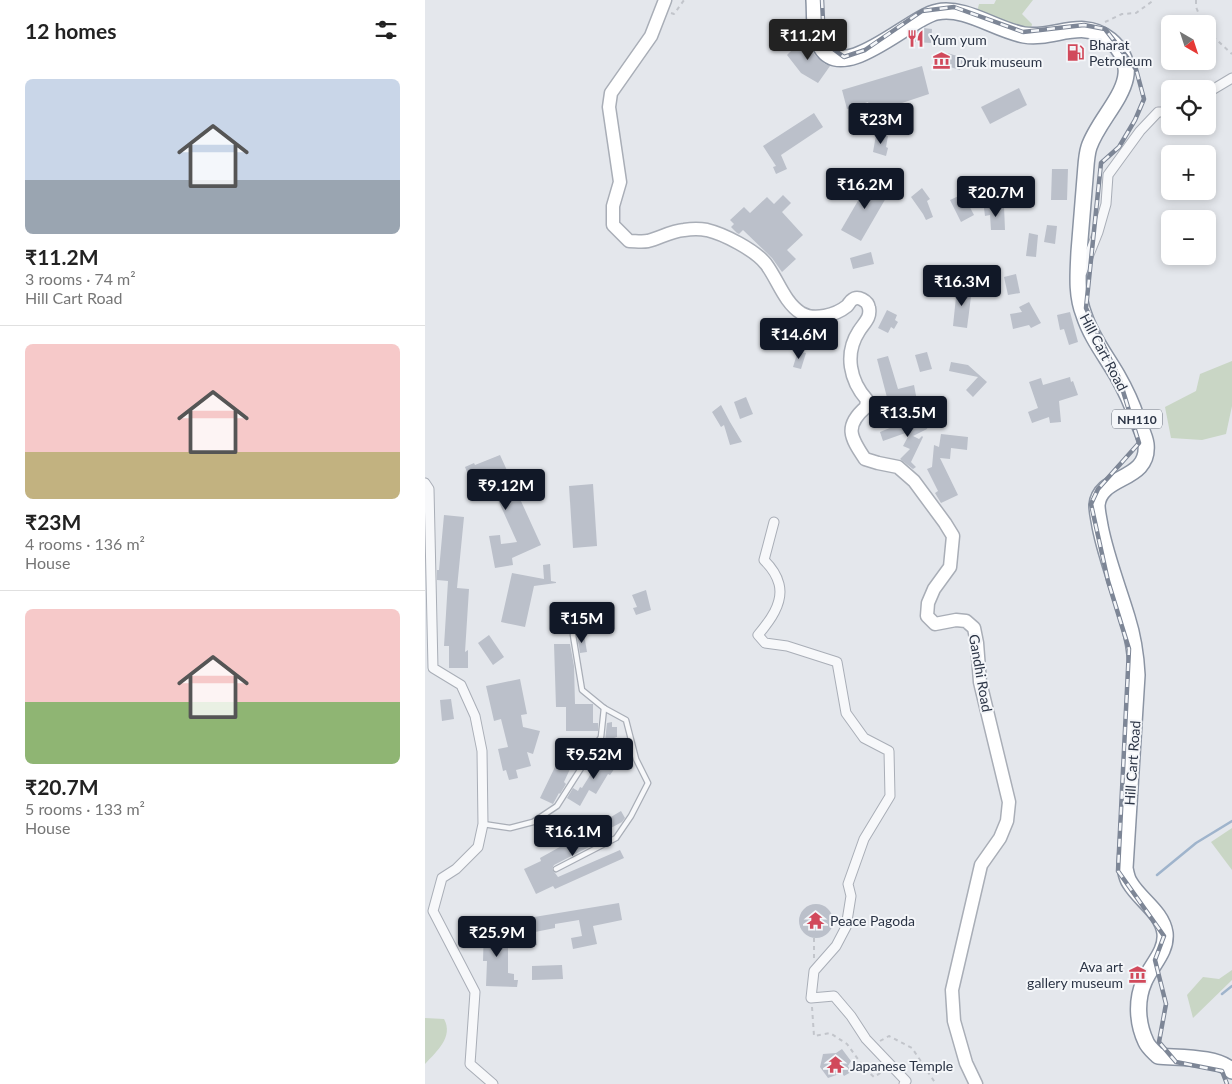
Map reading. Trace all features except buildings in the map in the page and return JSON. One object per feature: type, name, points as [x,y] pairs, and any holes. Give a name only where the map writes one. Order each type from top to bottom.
[{"type":"highway","name":"Hill Cart Road","points":[[814,0],[817,36],[821,48],[830,56],[846,60],[937,12],[957,12],[1021,35],[1037,36],[1077,29],[1094,30],[1110,40],[1122,53],[1127,68],[1125,85],[1097,130],[1088,149],[1077,283],[1082,312],[1089,330],[1119,378],[1146,442],[1146,457],[1136,471],[1111,484],[1100,493],[1097,507],[1102,537],[1130,628],[1137,666],[1125,868],[1128,881],[1153,910],[1165,931],[1165,942],[1144,982],[1138,1008],[1146,1043],[1158,1056],[1215,1061],[1227,1066],[1232,1071]]},
{"type":"main road","name":"Gandhi Road","points":[[664,5],[651,36],[611,93],[609,107],[621,182],[613,206],[613,226],[629,241],[648,241],[684,230],[706,230],[747,248],[765,263],[793,306],[803,314],[819,317],[835,313],[848,306],[852,300],[857,298],[863,299],[869,306],[869,317],[858,333],[851,352],[851,373],[858,391],[867,400],[866,407],[852,423],[851,433],[865,459],[898,467],[914,481],[953,536],[950,567],[934,588],[928,603],[927,616],[935,624],[956,620],[966,621],[974,628],[980,682],[1009,802],[1007,821],[1000,838],[981,865],[952,990],[954,1020],[966,1063],[976,1084]]},
{"type":"street","points":[[1216,88],[1232,78]]},
{"type":"street","points":[[1077,283],[1098,232],[1106,204],[1108,175],[1140,131],[1158,112],[1161,112]]},
{"type":"street","points":[[425,483],[429,489],[433,668],[461,685],[475,716],[482,751],[483,824],[478,847],[456,870],[442,878],[433,911],[475,992],[470,1064],[493,1084]]},
{"type":"street","points":[[774,522],[765,560],[779,585],[778,603],[770,621],[758,635],[765,643],[787,646],[837,662],[846,713],[864,738],[889,751],[890,796],[865,839],[848,884],[851,896],[846,927],[835,946],[814,971],[811,998],[834,996],[851,1016],[866,1039],[906,1081],[904,1084]]},
{"type":"lane","points":[[556,869],[616,838],[631,816],[648,783],[636,759],[626,720],[604,708],[582,690],[573,635]]},
{"type":"lane","points":[[483,824],[510,828],[533,822],[557,806],[601,737],[604,708]]},
{"type":"path","points":[[664,5],[674,14],[684,0]]},
{"type":"path","points":[[1104,22],[1122,14],[1136,13],[1154,0]]},
{"type":"path","points":[[1196,0],[1196,7],[1199,15]]},
{"type":"path","points":[[1216,39],[1232,54]]},
{"type":"path","points":[[814,954],[815,937]]},
{"type":"path","points":[[811,998],[814,1036],[830,1033],[847,1044],[865,1069],[874,1077],[892,1066]]},
{"type":"path","points":[[866,1039],[873,1035],[881,1041],[889,1036],[911,1048],[936,1084]]},
{"type":"green space","points":[[996,0],[1033,0],[1022,14],[1032,24],[1031,29],[1010,24],[977,12],[979,4],[994,4]]},
{"type":"green space","points":[[1232,361],[1232,406],[1226,434],[1202,440],[1171,438],[1165,407],[1196,391],[1200,374]]},
{"type":"green space","points":[[1232,828],[1232,870],[1211,842]]},
{"type":"green space","points":[[1232,970],[1232,980],[1193,1018],[1187,995],[1203,977],[1219,979]]},
{"type":"green space","points":[[425,1018],[444,1019],[447,1032],[442,1044],[425,1064]]},
{"type":"waterway","points":[[1157,875],[1196,843],[1232,821]]},
{"type":"waterway","points":[[1222,994],[1232,986]]},
{"type":"railway","points":[[822,0],[824,42],[844,57],[865,50],[922,11],[954,7],[1023,32],[1084,25],[1105,29],[1136,69],[1144,99],[1135,120],[1119,147],[1101,163],[1086,308],[1119,378],[1139,443],[1098,489],[1091,504],[1108,581],[1129,649],[1118,871],[1164,936],[1155,960],[1166,1004],[1159,1042],[1176,1062],[1222,1071],[1227,1084]]},
{"type":"place","name":"Yum yum","points":[[916,39]]},
{"type":"place","name":"Bharat Petroleum","points":[[1075,52]]},
{"type":"place","name":"Druk museum","points":[[942,61]]},
{"type":"place","name":"Peace Pagoda","points":[[816,920]]},
{"type":"place","name":"Ava art gallery museum","points":[[1137,974]]},
{"type":"place","name":"Japanese Temple","points":[[836,1065]]}]
